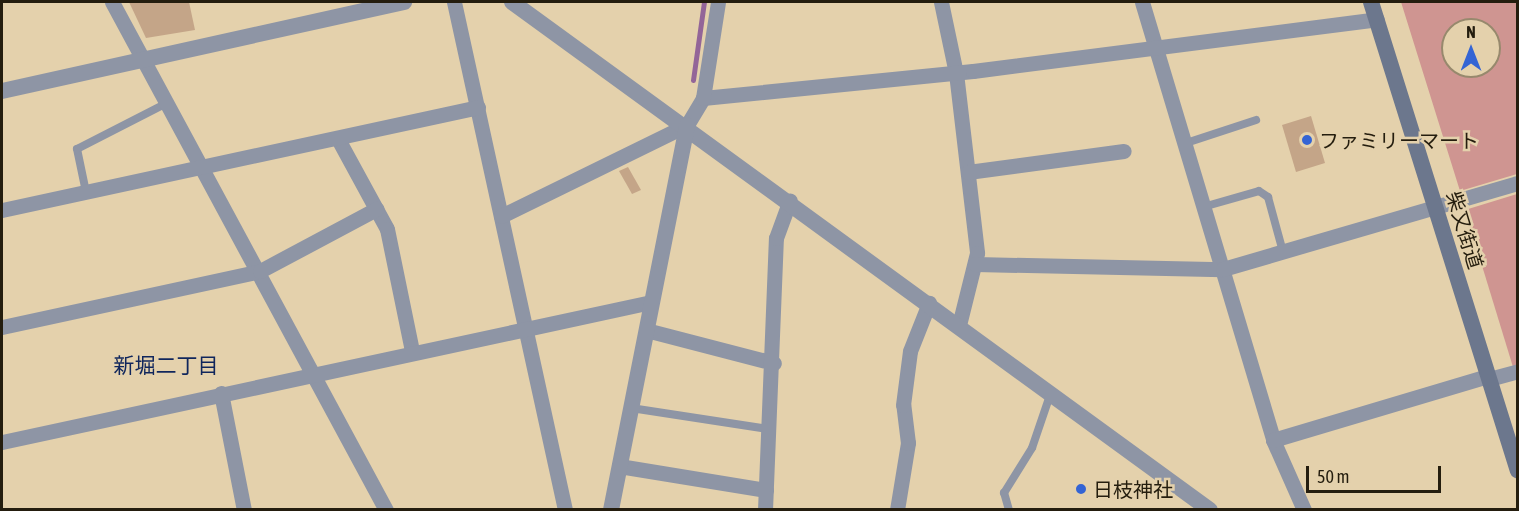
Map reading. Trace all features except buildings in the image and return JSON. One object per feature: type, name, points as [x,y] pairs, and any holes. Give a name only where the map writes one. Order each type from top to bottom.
[{"type":"main road","name":"柴又街道","points":[[1371,2],[1518,471]]},
{"type":"street","points":[[112,2],[260,271],[386,510]]},
{"type":"street","points":[[2,91],[145,63],[404,2]]},
{"type":"street","points":[[454,2],[526,328],[563,509]]},
{"type":"street","points":[[611,510],[687,125],[703,98],[718,2]]},
{"type":"street","points":[[941,2],[956,73],[968,172],[975,264],[959,325]]},
{"type":"street","points":[[1142,2],[1182,144],[1223,269],[1273,440],[1304,510]]},
{"type":"street","points":[[517,3],[790,200],[1210,510]]},
{"type":"street","points":[[703,98],[956,73],[1377,19]]},
{"type":"street","points":[[2,210],[478,107]]},
{"type":"street","points":[[501,216],[687,125]]},
{"type":"street","points":[[338,139],[387,229],[412,351]]},
{"type":"street","points":[[968,172],[1124,151]]},
{"type":"street","points":[[975,264],[1223,269],[1518,183]]},
{"type":"street","points":[[765,510],[774,363],[776,238],[790,200]]},
{"type":"street","points":[[2,327],[260,271],[376,209]]},
{"type":"street","points":[[2,442],[412,351],[651,302]]},
{"type":"street","points":[[897,510],[908,443],[903,405],[910,351],[929,303]]},
{"type":"street","points":[[645,330],[774,363]]},
{"type":"street","points":[[1273,440],[1518,371]]},
{"type":"street","points":[[221,393],[244,510]]},
{"type":"street","points":[[620,466],[766,490]]},
{"type":"lane","points":[[86,192],[77,149],[167,102]]},
{"type":"lane","points":[[1182,144],[1256,120]]},
{"type":"lane","points":[[1203,207],[1259,191],[1268,196],[1283,252]]},
{"type":"lane","points":[[1009,510],[1004,493],[1032,448],[1050,394]]},
{"type":"lane","points":[[631,408],[771,429]]},
{"type":"shaded area","points":[[1401,2],[1517,2],[1517,174],[1460,191]]},
{"type":"shaded area","points":[[1517,194],[1518,366],[1513,367],[1465,210]]},
{"type":"waterway","points":[[693,80],[704,2]]},
{"type":"place","name":"ファミリーマート","points":[[1307,140]]},
{"type":"place","name":"日枝神社","points":[[1081,489]]},
{"type":"district","name":"新堀二丁目","points":[[166,365]]}]
